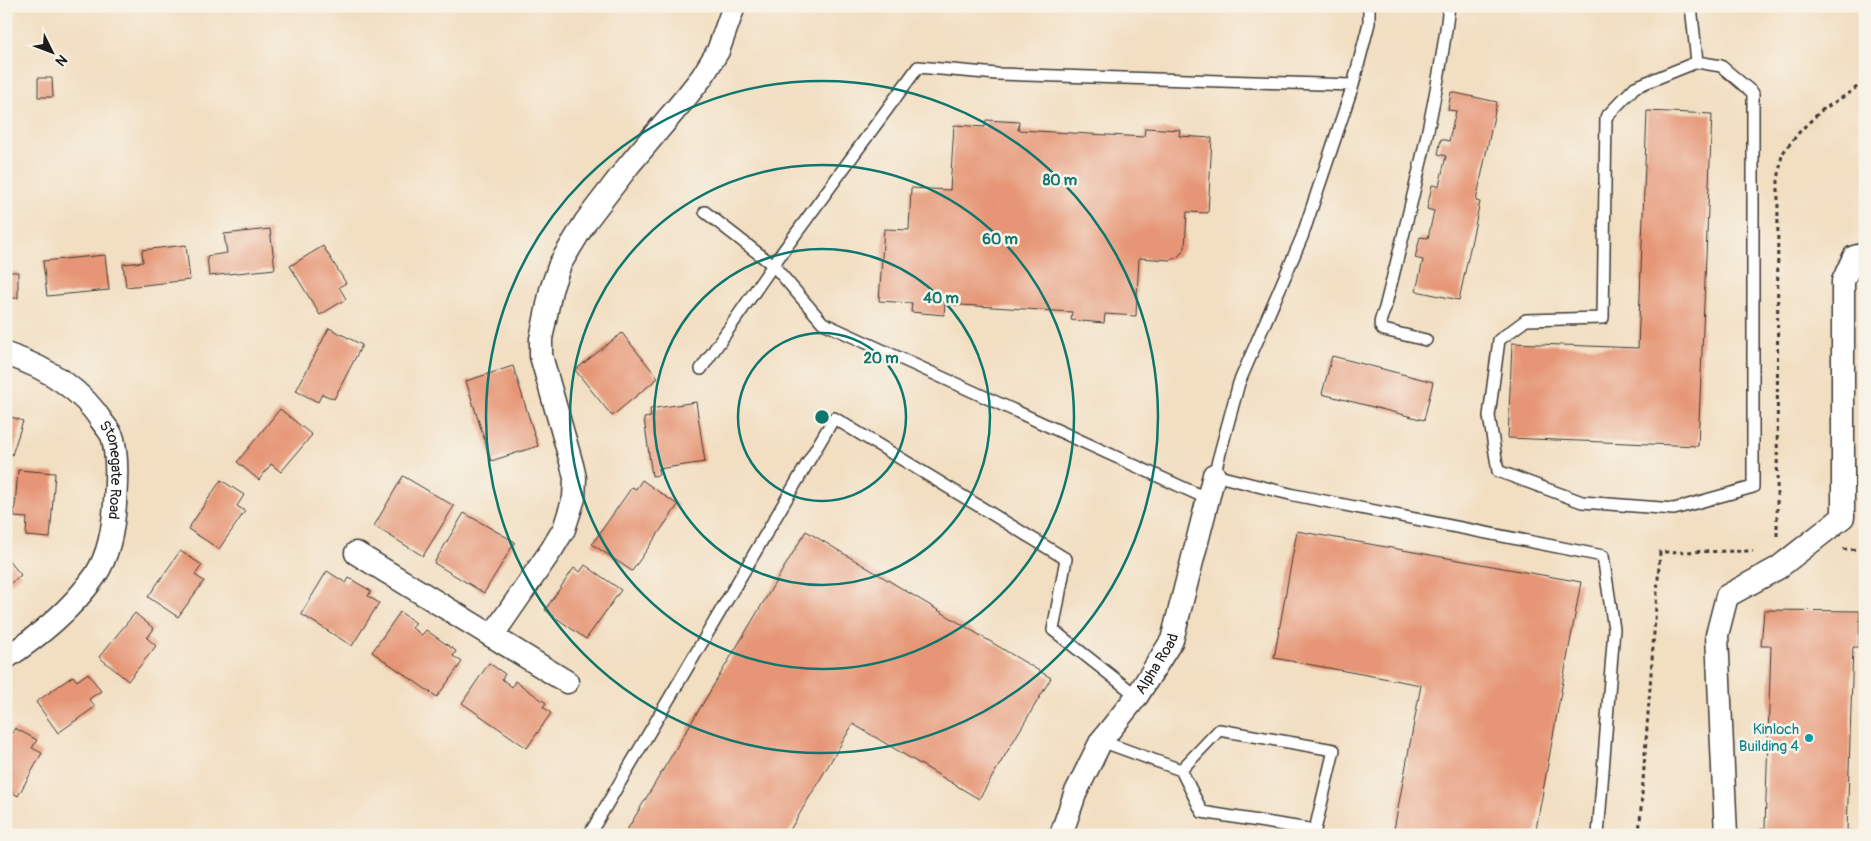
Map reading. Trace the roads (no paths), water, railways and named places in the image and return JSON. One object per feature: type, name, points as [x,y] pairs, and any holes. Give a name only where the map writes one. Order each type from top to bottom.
[{"type":"street","points":[[492,636],[564,529],[574,498],[572,465],[543,366],[540,347],[544,318],[560,264],[570,245],[603,197],[702,77],[718,51],[734,6]]},
{"type":"street","points":[[1726,835],[1717,635],[1727,596],[1778,568],[1843,517],[1843,281],[1854,257],[1865,254]]},
{"type":"street","name":"Stonegate Road","points":[[6,354],[42,369],[63,382],[85,400],[99,416],[113,438],[116,465],[116,490],[111,537],[105,556],[96,574],[77,599],[56,621],[33,640],[6,658]]},
{"type":"street","name":"Alpha Road","points":[[1060,835],[1075,794],[1101,741],[1137,696],[1172,640],[1214,475]]},
{"type":"street","points":[[356,553],[567,682]]},
{"type":"lane","points":[[1369,6],[1369,23],[1353,85],[1302,237],[1239,383],[1214,475],[1303,497],[1603,556],[1614,629],[1598,835]]},
{"type":"lane","points":[[1426,340],[1384,330],[1380,324],[1386,308],[1416,183],[1443,55],[1449,6]]},
{"type":"lane","points":[[1692,6],[1697,62]]},
{"type":"lane","points":[[1697,62],[1721,66],[1753,93],[1753,487],[1674,509],[1582,502],[1498,471],[1489,416],[1499,340],[1526,320],[1603,318],[1606,117],[1636,87],[1697,62]]},
{"type":"lane","points":[[701,369],[773,264],[918,67],[997,74],[1353,85]]},
{"type":"lane","points":[[705,212],[773,264],[823,323],[1208,499]]},
{"type":"lane","points":[[589,835],[834,418],[1066,559],[1053,630],[1137,696]]},
{"type":"lane","points":[[1101,741],[1181,770],[1202,812],[1316,830],[1334,750],[1219,730],[1181,770]]},
{"type":"place","name":"Kinloch Building 4","points":[[1809,738]]}]
